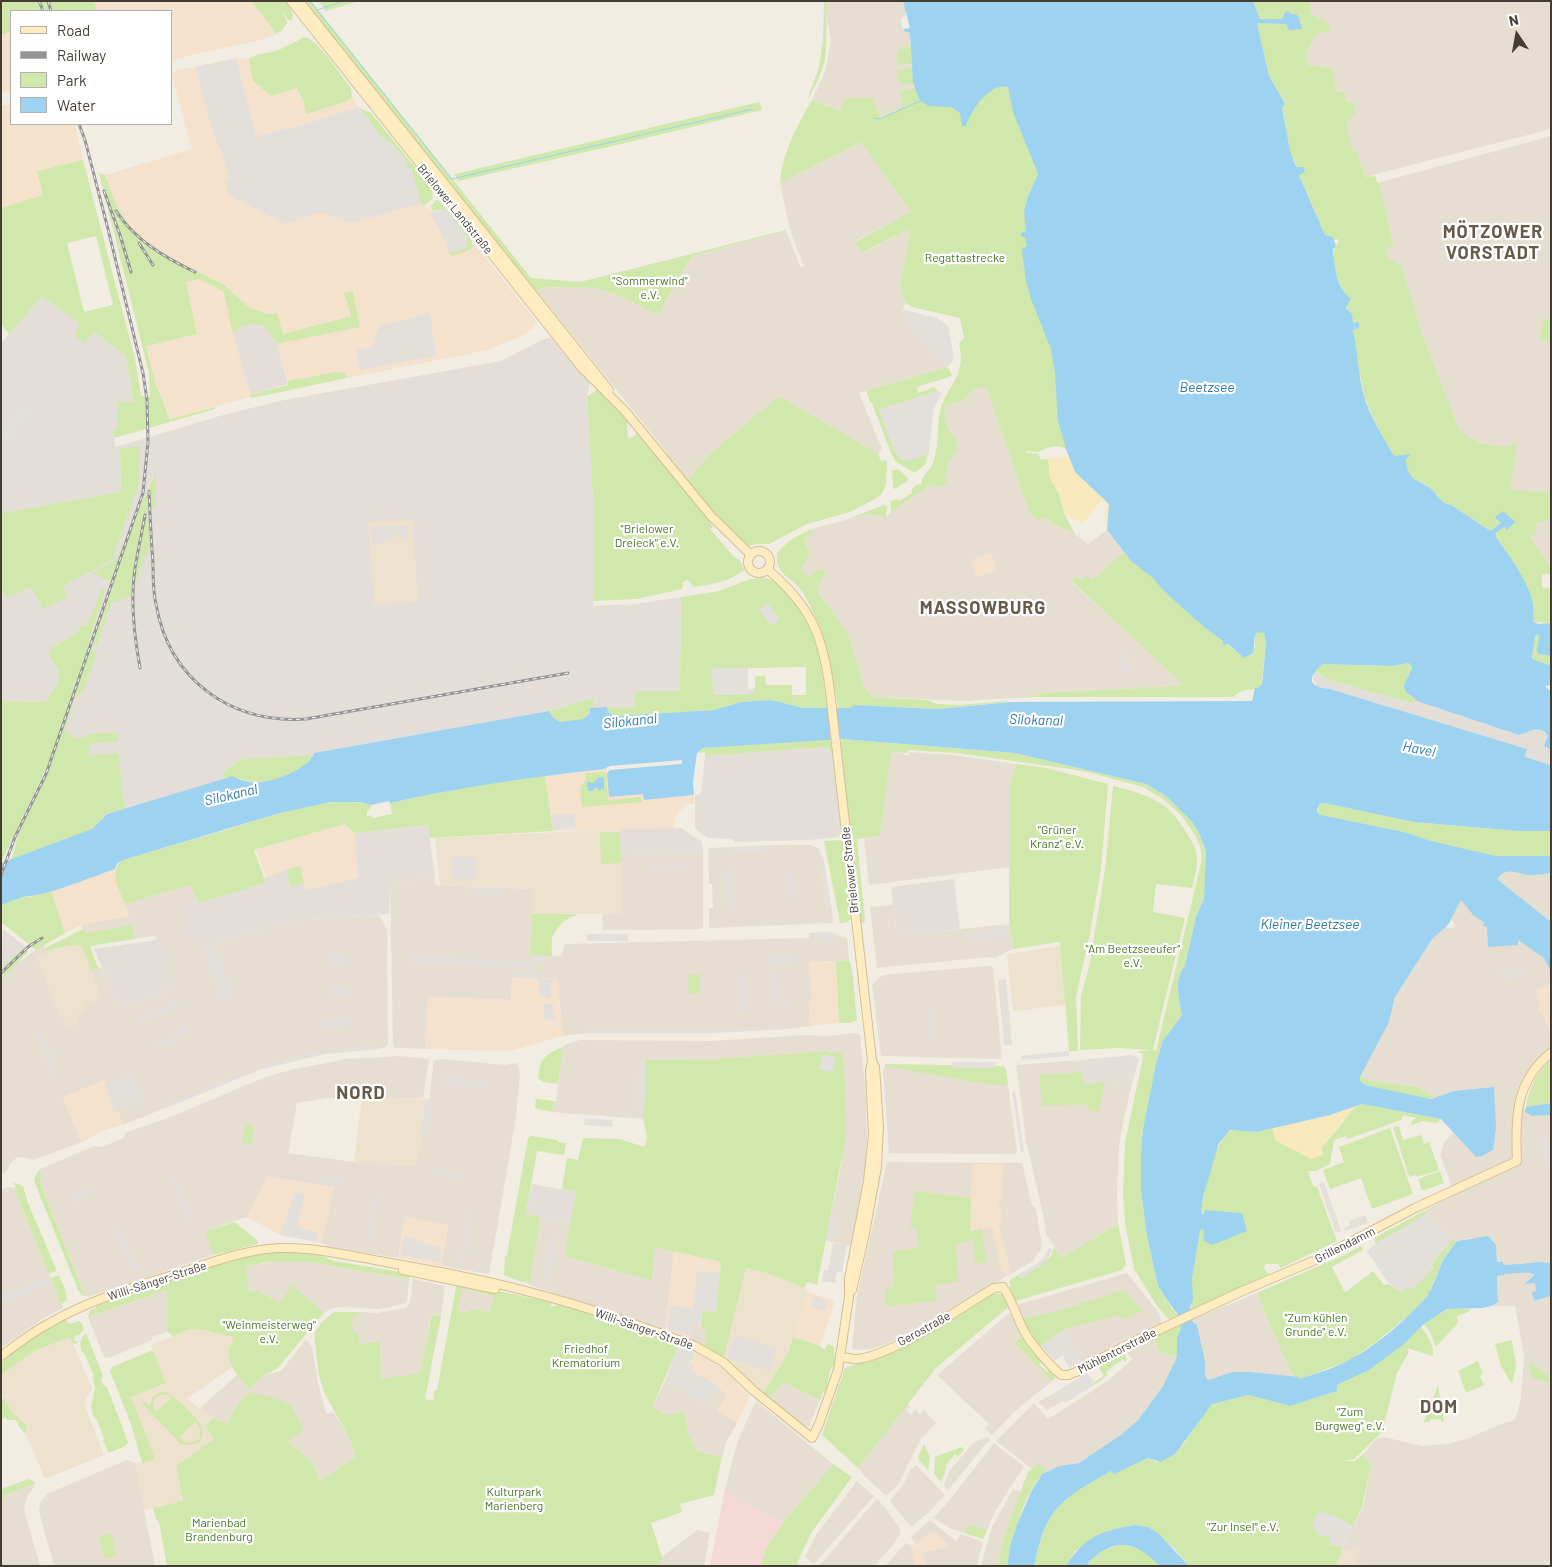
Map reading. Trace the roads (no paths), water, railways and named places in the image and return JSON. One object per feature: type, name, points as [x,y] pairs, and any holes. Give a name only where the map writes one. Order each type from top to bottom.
[{"type":"main road","name":"Brielower Landstraße","points":[[291,1],[582,368],[626,411]]},
{"type":"main road","name":"Brielower Landstraße","points":[[299,1],[711,516],[750,554]]},
{"type":"main road","name":"Brielower Landstraße","points":[[750,554],[759,550],[768,554],[770,560],[768,569]]},
{"type":"main road","name":"Brielower Landstraße","points":[[750,554],[748,563],[751,569],[759,573],[768,569]]},
{"type":"main road","name":"Brielower Landstraße","points":[[768,569],[795,595],[811,618],[824,654],[829,680]]},
{"type":"main road","name":"Brielower Straße","points":[[812,1438],[827,1404],[838,1370],[850,1297],[855,1281],[877,1167],[879,1127],[875,1067],[872,1060],[829,680]]},
{"type":"main road","name":"Grillendamm","points":[[1171,1324],[1320,1258],[1415,1208],[1517,1161],[1517,1114],[1522,1092],[1537,1066],[1551,1053]]},
{"type":"main road","name":"Willi-Sänger-Straße","points":[[1,1356],[49,1323],[90,1303],[128,1289],[257,1251],[281,1248],[326,1252],[448,1273],[497,1284],[569,1303],[695,1346],[726,1365],[754,1391],[812,1438]]},
{"type":"main road","name":"Willi-Sänger-Straße","points":[[326,1252],[346,1260],[452,1279],[516,1293],[536,1294]]},
{"type":"main road","name":"Gerostraße","points":[[840,1357],[855,1359],[866,1357],[892,1347],[994,1288],[1003,1286],[1010,1296],[1030,1341],[1061,1375]]},
{"type":"main road","name":"Mühlentorstraße","points":[[1061,1375],[1076,1372],[1122,1347],[1171,1324]]},
{"type":"water","points":[[903,1],[1253,1],[1260,19],[1282,19],[1285,12],[1288,11],[1291,14],[1296,14],[1302,29],[1289,30],[1286,24],[1257,23],[1269,76],[1285,103],[1282,108],[1290,150],[1296,167],[1303,167],[1305,172],[1299,175],[1325,235],[1333,237],[1336,246],[1333,249],[1334,262],[1339,283],[1342,290],[1351,298],[1346,308],[1352,314],[1353,323],[1358,322],[1360,327],[1353,330],[1362,388],[1370,412],[1394,456],[1411,454],[1406,459],[1410,474],[1433,490],[1444,503],[1451,505],[1489,530],[1492,530],[1501,523],[1495,517],[1503,511],[1515,522],[1507,530],[1504,527],[1496,533],[1496,537],[1518,568],[1527,585],[1534,605],[1534,622],[1538,624],[1551,623],[1551,656],[1538,654],[1539,636],[1537,634],[1535,636],[1532,657],[1551,666],[1551,685],[1545,686],[1551,692],[1551,750],[1544,746],[1548,736],[1542,730],[1538,729],[1519,735],[1417,701],[1405,691],[1404,685],[1412,668],[1409,663],[1392,666],[1323,664],[1315,671],[1312,678],[1314,684],[1319,687],[1527,749],[1525,757],[1551,765],[1551,831],[1517,831],[1414,822],[1324,803],[1320,804],[1317,809],[1318,814],[1321,815],[1404,832],[1431,841],[1496,856],[1551,856],[1551,873],[1525,875],[1505,872],[1497,879],[1551,922],[1551,972],[1544,958],[1518,940],[1518,945],[1488,947],[1487,927],[1483,926],[1484,922],[1474,916],[1461,900],[1448,925],[1433,938],[1395,997],[1389,1022],[1360,1077],[1360,1081],[1365,1085],[1431,1099],[1454,1091],[1494,1087],[1496,1129],[1493,1150],[1476,1157],[1441,1119],[1362,1104],[1330,1115],[1257,1132],[1230,1130],[1219,1143],[1203,1197],[1201,1213],[1204,1214],[1205,1210],[1242,1213],[1247,1231],[1212,1245],[1204,1241],[1203,1229],[1200,1231],[1192,1279],[1193,1300],[1190,1306],[1193,1322],[1197,1325],[1205,1361],[1205,1375],[1208,1380],[1232,1372],[1299,1377],[1300,1379],[1351,1359],[1393,1330],[1429,1294],[1428,1292],[1431,1290],[1443,1260],[1457,1241],[1488,1236],[1496,1245],[1497,1262],[1503,1262],[1504,1275],[1497,1276],[1498,1302],[1483,1308],[1447,1309],[1424,1324],[1404,1344],[1369,1370],[1337,1385],[1337,1391],[1290,1406],[1249,1395],[1212,1404],[1175,1454],[1161,1462],[1148,1458],[1114,1474],[1111,1471],[1064,1501],[1052,1515],[1046,1526],[1034,1566],[1007,1566],[1011,1543],[1018,1522],[1032,1490],[1042,1474],[1059,1466],[1079,1463],[1122,1434],[1139,1419],[1163,1386],[1177,1357],[1177,1338],[1181,1328],[1177,1313],[1158,1286],[1147,1236],[1141,1191],[1141,1153],[1143,1129],[1162,1042],[1182,1015],[1178,996],[1178,983],[1181,971],[1185,966],[1196,916],[1204,899],[1206,851],[1199,833],[1192,822],[1166,796],[1146,784],[1015,753],[842,739],[703,748],[697,753],[693,782],[694,795],[644,800],[643,794],[609,797],[607,773],[610,770],[682,764],[682,760],[610,766],[604,769],[470,787],[390,803],[389,801],[371,805],[360,802],[331,802],[280,813],[123,860],[117,864],[115,869],[56,890],[26,896],[1,905],[1,863],[92,829],[107,814],[233,776],[253,782],[274,779],[298,769],[311,759],[314,753],[549,711],[553,718],[560,722],[584,719],[590,713],[590,708],[607,707],[608,712],[615,716],[714,710],[741,702],[771,700],[803,708],[851,708],[854,705],[938,709],[1011,702],[1252,701],[1255,688],[1262,684],[1266,644],[1264,633],[1257,632],[1253,653],[1244,658],[1228,644],[1223,644],[1223,641],[1205,628],[1164,591],[1153,578],[1132,562],[1107,530],[1109,504],[1075,472],[1058,421],[1055,373],[1051,349],[1031,299],[1026,281],[1022,249],[1027,246],[1025,237],[1021,237],[1021,233],[1026,232],[1024,211],[1038,174],[1013,112],[1008,87],[994,89],[988,93],[976,106],[966,126],[962,126],[960,113],[951,107],[929,106],[920,101],[913,83],[910,33],[904,31],[904,29],[910,28]]},
{"type":"water","points":[[600,777],[604,778],[604,789],[599,790],[596,787],[592,791],[588,791],[587,784],[589,782],[595,783],[595,780]]},
{"type":"water","points":[[1551,1103],[1551,1115],[1532,1116],[1525,1112],[1526,1107]]},
{"type":"water","points":[[1551,1263],[1551,1296],[1534,1301],[1532,1292],[1536,1291],[1535,1283],[1524,1284],[1535,1274],[1523,1271],[1523,1264]]},
{"type":"water","points":[[1134,1525],[1148,1527],[1159,1534],[1189,1566],[1160,1566],[1140,1550],[1126,1545],[1118,1545],[1101,1552],[1088,1562],[1089,1566],[1066,1566],[1080,1548],[1094,1537],[1112,1530]]},
{"type":"waterway","points":[[310,1],[317,10],[344,1]]},
{"type":"waterway","points":[[317,10],[452,179],[753,109]]},
{"type":"waterway","points":[[875,118],[880,119],[920,101]]},
{"type":"waterway","points":[[1494,1270],[1528,1268],[1539,1271],[1547,1280],[1551,1279]]},
{"type":"railway","points":[[39,1],[43,10]]},
{"type":"railway","points":[[48,1],[51,10]]},
{"type":"railway","points":[[1,875],[15,837],[46,774],[143,493],[148,442],[147,400],[143,373],[109,233],[79,125]]},
{"type":"railway","points":[[104,191],[131,272]]},
{"type":"railway","points":[[116,211],[132,231],[151,247],[195,272]]},
{"type":"railway","points":[[139,243],[153,265]]},
{"type":"railway","points":[[149,491],[154,589],[163,631],[174,655],[189,675],[208,692],[229,705],[253,714],[279,719],[306,719],[568,673]]},
{"type":"railway","points":[[140,668],[134,631],[133,593],[135,568],[145,515]]},
{"type":"railway","points":[[1,973],[28,947],[42,938]]},
{"type":"district","name":"MÖTZOWER VORSTADT","points":[[1493,242]]},
{"type":"district","name":"MASSOWBURG","points":[[983,608]]},
{"type":"district","name":"NORD","points":[[361,1093]]},
{"type":"district","name":"DOM","points":[[1439,1407]]},
{"type":"park label","name":"Regattastrecke","points":[[965,258]]},
{"type":"park label","name":"\"Sommerwind\" e.V.","points":[[650,288]]},
{"type":"park label","name":"\"Brielower Dreieck\" e.V.","points":[[647,536]]},
{"type":"park label","name":"\"Grüner Kranz\" e.V.","points":[[1057,837]]},
{"type":"park label","name":"\"Am Beetzseeufer\" e.V.","points":[[1133,956]]},
{"type":"park label","name":"\"Zum kühlen Grunde\" e.V.","points":[[1316,1325]]},
{"type":"park label","name":"\"Weinmeisterweg\" e.V.","points":[[269,1332]]},
{"type":"park label","name":"Friedhof Krematorium","points":[[586,1356]]},
{"type":"park label","name":"\"Zum Burgweg\" e.V.","points":[[1350,1419]]},
{"type":"park label","name":"Kulturpark Marienberg","points":[[514,1499]]},
{"type":"park label","name":"\"Zur Insel\" e.V.","points":[[1243,1527]]},
{"type":"park label","name":"Marienbad Brandenburg","points":[[219,1530]]},
{"type":"water label","name":"Beetzsee","points":[[1207,387]]},
{"type":"water label","name":"Silokanal","points":[[1036,720]]},
{"type":"water label","name":"Silokanal","points":[[630,721]]},
{"type":"water label","name":"Havel","points":[[1419,749]]},
{"type":"water label","name":"Silokanal","points":[[231,795]]},
{"type":"water label","name":"Kleiner Beetzsee","points":[[1310,924]]}]
